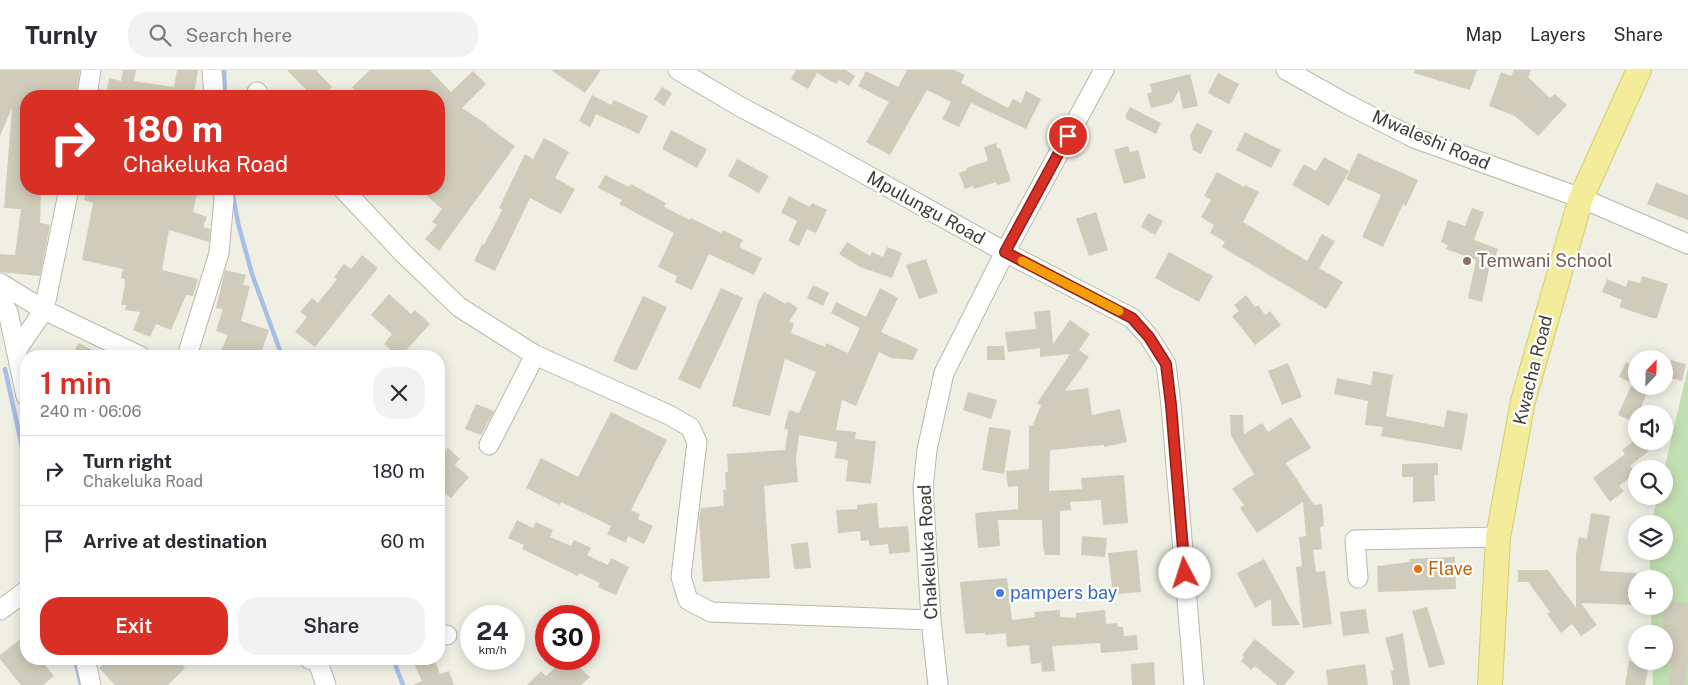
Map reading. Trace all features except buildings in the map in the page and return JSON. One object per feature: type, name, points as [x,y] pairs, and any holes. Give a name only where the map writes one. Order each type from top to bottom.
[{"type":"main road","name":"Kwacha Road","points":[[1490,685],[1498,537],[1523,401],[1581,198],[1639,70]]},
{"type":"street","points":[[87,90],[91,70]]},
{"type":"street","points":[[212,70],[214,90]]},
{"type":"street","name":"Mpulungu Road","points":[[678,70],[739,106],[1005,252],[1132,318],[1149,337],[1166,364],[1194,685]]},
{"type":"street","name":"Chakeluka Road","points":[[938,685],[931,620],[922,488],[927,450],[944,373],[1005,252],[1104,70]]},
{"type":"street","name":"Mwaleshi Road","points":[[1286,70],[1414,138],[1581,198],[1688,244]]},
{"type":"street","points":[[16,351],[44,310],[68,195]]},
{"type":"street","points":[[189,350],[219,253],[224,195]]},
{"type":"street","points":[[349,195],[403,253],[460,307],[535,356],[669,415],[690,427],[697,442],[681,577],[688,600],[711,612],[931,620]]},
{"type":"street","points":[[0,283],[44,310],[127,350]]},
{"type":"street","points":[[0,299],[8,312],[20,369]]},
{"type":"street","points":[[489,445],[535,356]]},
{"type":"street","points":[[1358,578],[1355,540],[1498,537]]},
{"type":"street","points":[[0,610],[20,595]]},
{"type":"street","points":[[86,665],[91,685]]},
{"type":"street","points":[[320,665],[326,685]]},
{"type":"green space","points":[[1688,368],[1688,685],[1653,685],[1652,670],[1673,670],[1673,625],[1651,625],[1651,615],[1673,615],[1673,570],[1650,570],[1650,560],[1673,560],[1673,515],[1653,515],[1656,505],[1673,505],[1673,460],[1666,460],[1669,450],[1673,450],[1673,432]]},
{"type":"waterway","points":[[224,70],[225,90]]},
{"type":"waterway","points":[[233,195],[238,223],[252,274],[280,350]]},
{"type":"waterway","points":[[5,369],[20,438]]},
{"type":"waterway","points":[[76,665],[81,685]]},
{"type":"waterway","points":[[395,665],[403,685]]},
{"type":"slow traffic","points":[[1022,261],[1119,311]]},
{"type":"place","name":"Temwani School","points":[[1467,261]]},
{"type":"place","name":"Flave","points":[[1418,569]]},
{"type":"place","name":"pampers bay","points":[[1000,593]]},
{"type":"route","points":[[1068,136],[1005,252],[1132,318],[1149,337],[1166,364],[1185,573]]}]
